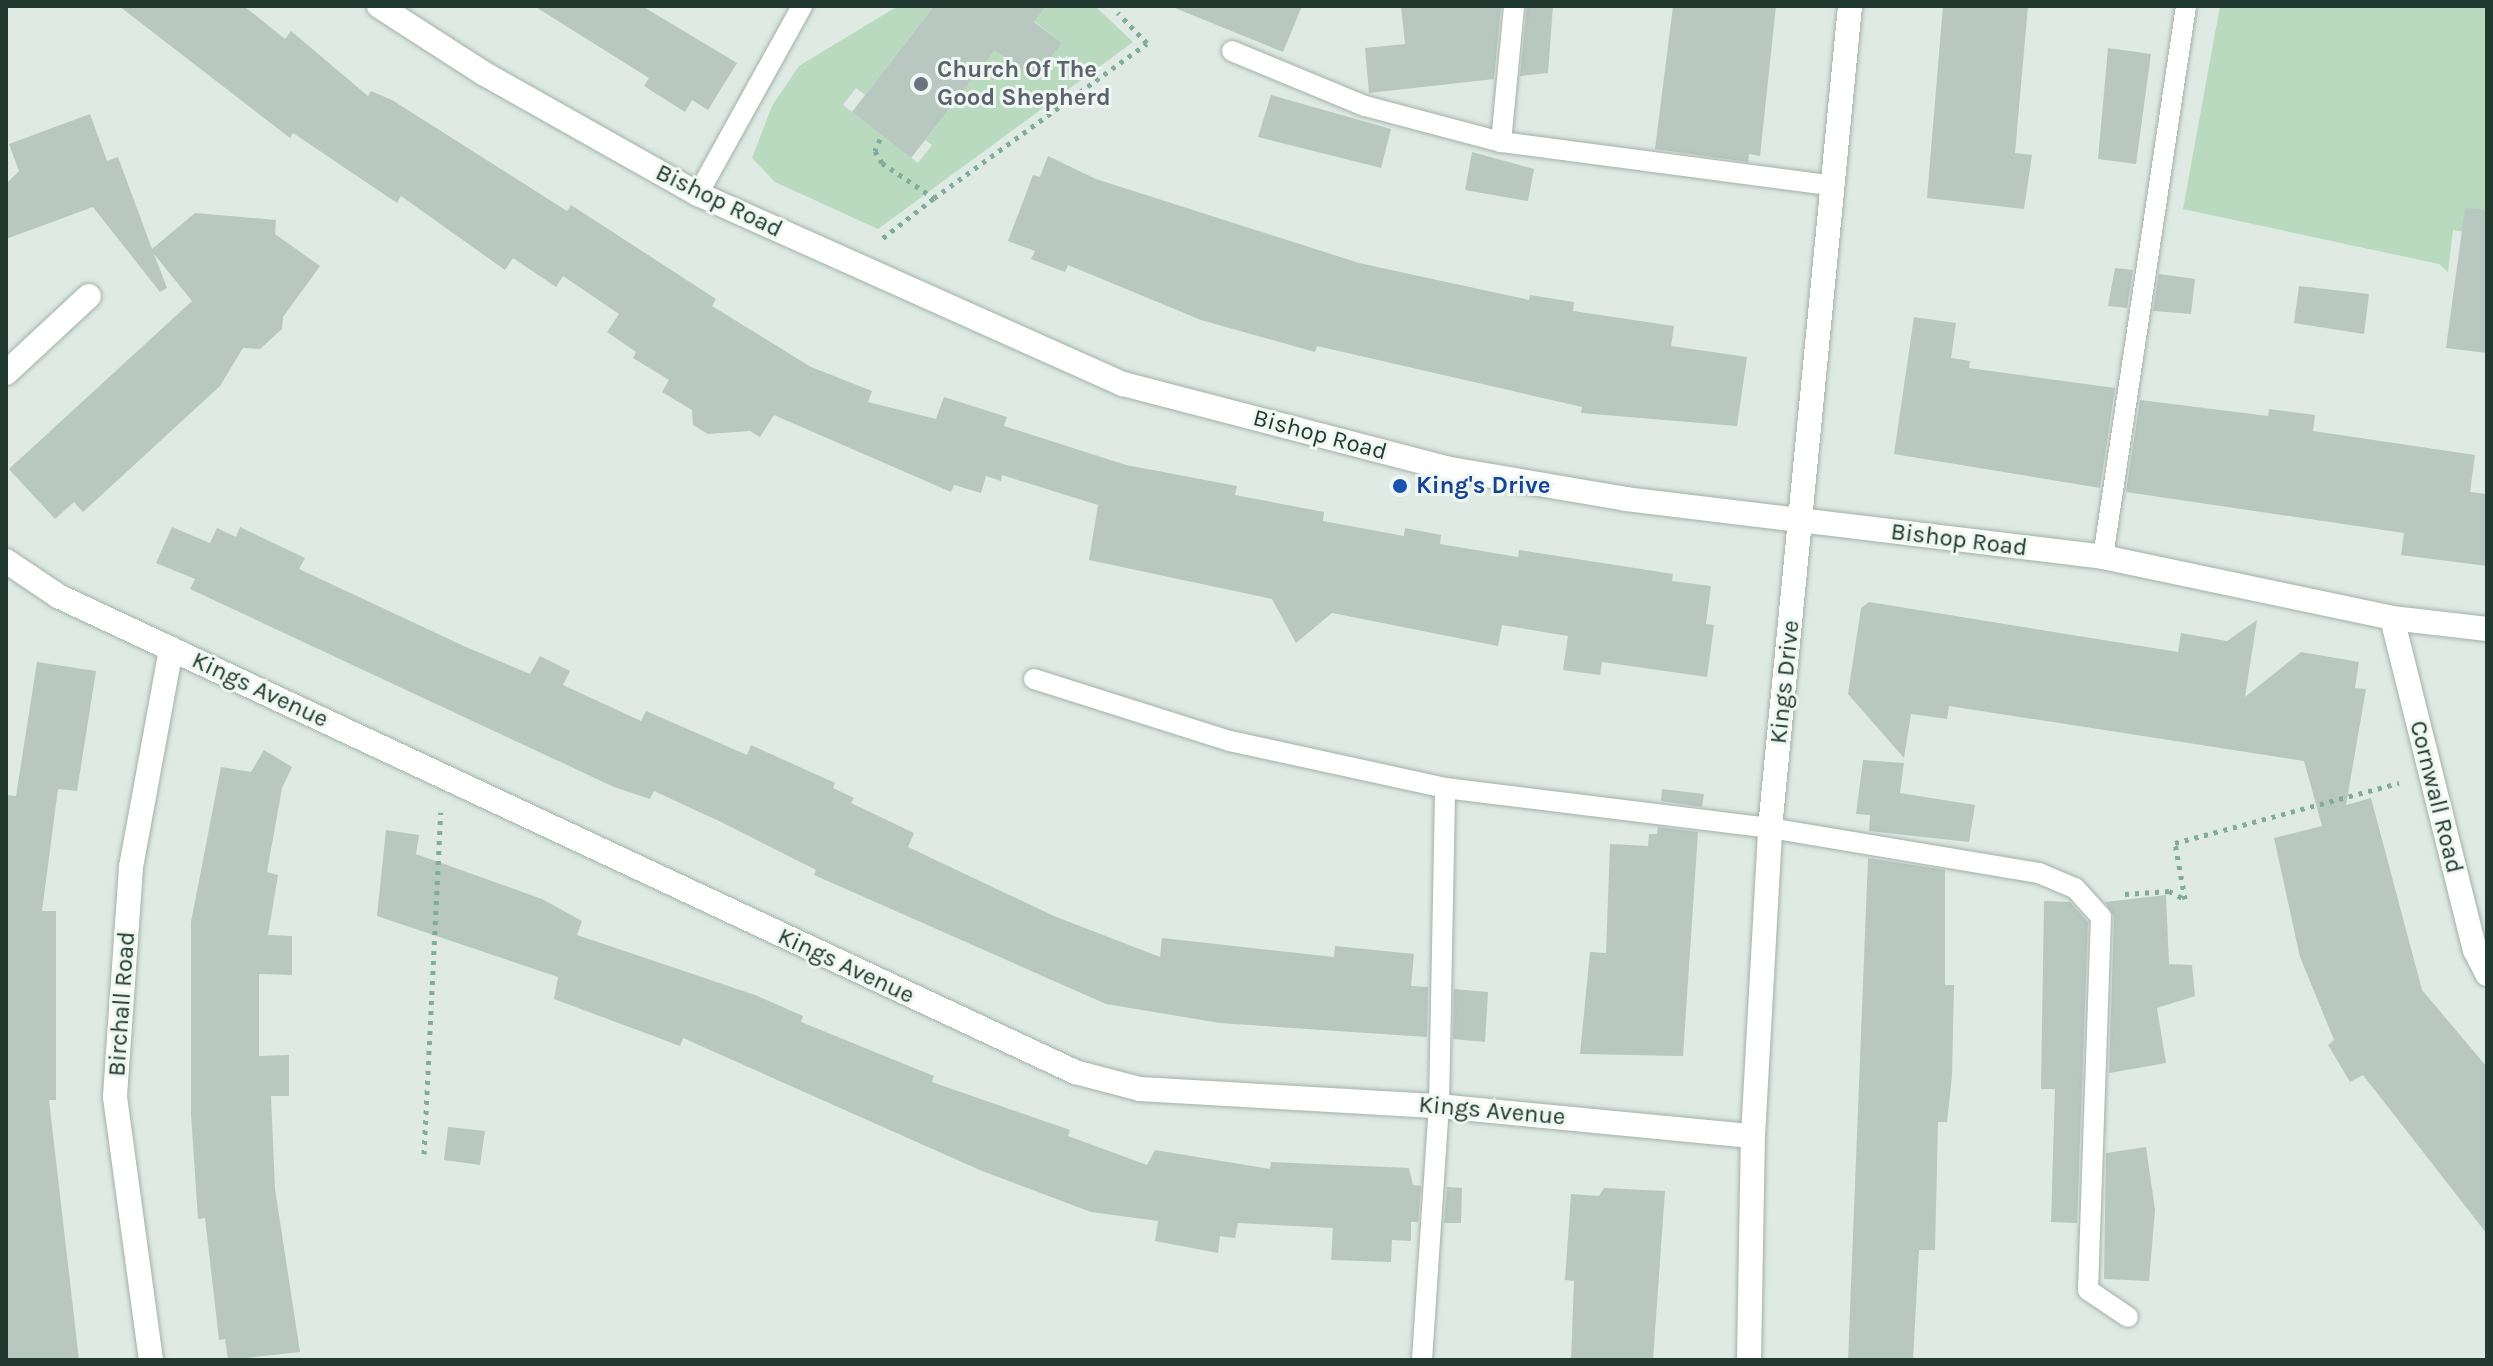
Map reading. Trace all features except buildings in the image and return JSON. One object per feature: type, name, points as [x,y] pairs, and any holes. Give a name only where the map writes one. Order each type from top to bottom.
[{"type":"street","name":"Bishop Road","points":[[379,6],[483,73],[698,194],[1123,384],[1445,468],[1801,521],[2103,557],[2392,618],[2487,629]]},
{"type":"street","name":"Kings Drive","points":[[1749,1360],[1753,1136],[1770,828],[1850,6]]},
{"type":"street","points":[[6,373],[89,296]]},
{"type":"street","name":"Kings Avenue","points":[[6,561],[58,596],[1075,1072],[1140,1089],[1439,1106],[1753,1136]]},
{"type":"street","name":"Cornwall Road","points":[[2392,618],[2475,950],[2487,974]]},
{"type":"street","name":"Birchall Road","points":[[151,1360],[115,1096],[131,867],[171,649]]},
{"type":"lane","points":[[698,194],[802,6]]},
{"type":"lane","points":[[1501,142],[1514,6]]},
{"type":"lane","points":[[2103,557],[2186,6]]},
{"type":"lane","points":[[1232,51],[1365,106],[1501,142],[1834,186]]},
{"type":"lane","points":[[1034,679],[1230,741],[1445,788],[1770,828],[2039,873],[2075,888],[2101,917],[2088,1290],[2128,1317]]},
{"type":"lane","points":[[1422,1360],[1439,1106],[1445,788]]},
{"type":"path","points":[[850,263],[1147,43],[1118,13]]},
{"type":"path","points":[[880,139],[875,151],[882,163],[934,198]]},
{"type":"path","points":[[2075,888],[2104,895],[2169,891],[2185,899],[2175,843],[2431,774]]},
{"type":"path","points":[[424,1154],[442,776]]},
{"type":"green space","points":[[898,6],[934,6],[865,95],[856,88],[843,105],[918,163],[932,145],[925,140],[995,50],[1034,79],[1062,43],[1034,21],[1046,6],[1095,6],[1133,42],[878,229],[775,182],[752,158],[772,106],[799,66]]},
{"type":"green space","points":[[2220,6],[2487,6],[2487,235],[2453,230],[2448,272],[2439,264],[2183,209]]},
{"type":"place","name":"Church Of The Good Shepherd","points":[[921,84]]},
{"type":"place","name":"King's Drive","points":[[1400,486]]}]
